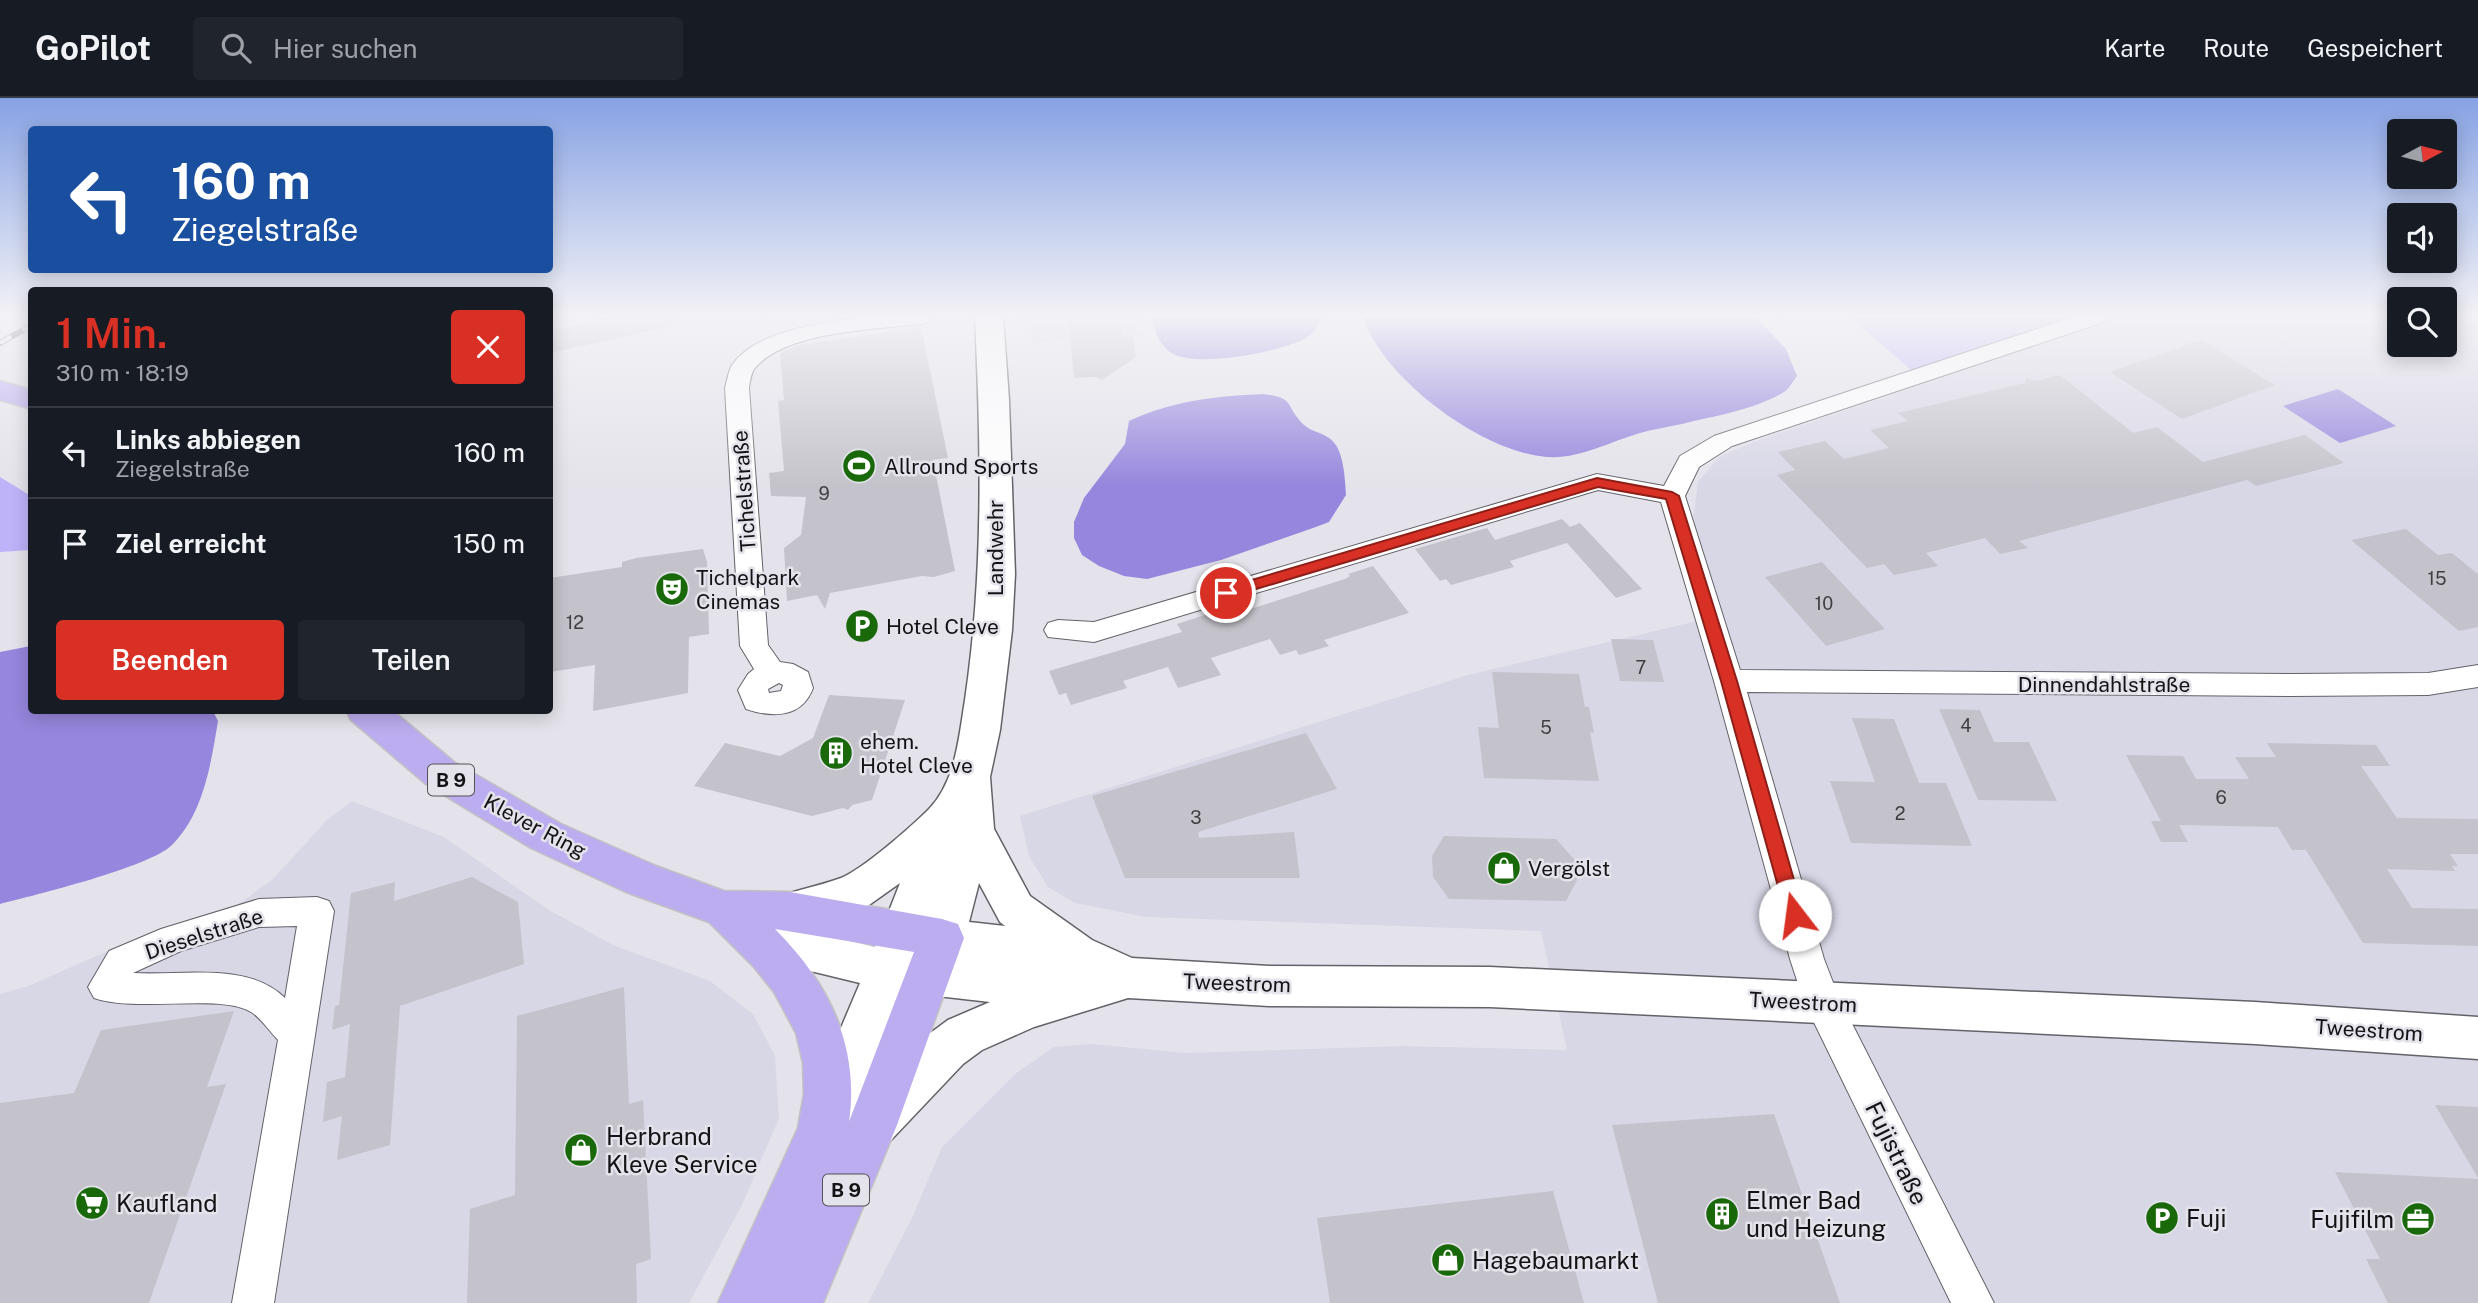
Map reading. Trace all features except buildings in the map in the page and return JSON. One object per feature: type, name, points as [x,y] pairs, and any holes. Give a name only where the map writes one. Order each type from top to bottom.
[{"type":"main road","name":"Landwehr","points":[[916,954],[959,825],[987,686],[997,575],[992,373]]},
{"type":"main road","points":[[1,390],[28,399]]},
{"type":"main road","name":"Klever Ring","points":[[370,714],[440,773],[546,836],[641,879],[775,925],[916,954],[822,1128],[745,1303]]},
{"type":"main road","points":[[775,925],[853,892],[959,825],[1014,909],[1078,974],[1025,1009],[965,1035],[946,1049],[872,1125]]},
{"type":"main road","name":"Klever Ring","points":[[775,925],[788,972],[813,1014],[826,1059],[828,1088],[822,1128]]},
{"type":"main road","name":"Tweestrom","points":[[916,954],[1078,974],[1269,986],[1490,987],[2255,1023],[2478,1038]]},
{"type":"main road","name":"B 9","points":[[796,1303],[872,1125],[916,954]]},
{"type":"street","name":"Tichelstraße","points":[[741,373],[737,388],[754,646],[772,673]]},
{"type":"street","points":[[1058,630],[1094,632],[1597,482],[1672,496],[1689,462],[1723,441],[1927,373]]},
{"type":"street","name":"Fujistraße","points":[[1672,496],[1729,681],[1807,959],[1822,1002],[1973,1303]]},
{"type":"street","name":"Dinnendahlstraße","points":[[1729,681],[2290,685],[2428,684],[2478,676]]},
{"type":"street","name":"Dieselstraße","points":[[253,1303],[298,1036],[317,911],[259,913],[173,939],[121,962],[106,988],[225,989],[262,999],[298,1036]]},
{"type":"shaded area","points":[[1400,373],[1796,373],[1797,376],[1784,392],[1747,408],[1640,433],[1583,453],[1559,457],[1521,452],[1494,442],[1465,427],[1413,387]]},
{"type":"shaded area","points":[[1954,373],[2478,373],[2478,1303],[868,1303],[912,1218],[942,1147],[1015,1074],[1054,1047],[1092,1044],[1186,1053],[1402,1046],[1567,1050],[1541,931],[1146,917],[1075,903],[1048,887],[1029,856],[1020,816],[1468,675],[1723,615],[1693,521],[1698,482],[1719,457],[1753,442]]},
{"type":"shaded area","points":[[2338,389],[2396,426],[2340,443],[2283,406]]},
{"type":"shaded area","points":[[1263,394],[1286,401],[1304,425],[1329,438],[1338,448],[1343,464],[1346,495],[1329,522],[1221,560],[1147,579],[1124,576],[1099,566],[1082,555],[1074,538],[1074,522],[1084,498],[1125,444],[1129,421],[1194,401]]},
{"type":"shaded area","points":[[0,477],[28,494],[28,550],[0,552]]},
{"type":"shaded area","points":[[28,647],[28,714],[214,714],[218,721],[209,770],[199,803],[183,832],[172,845],[141,862],[117,871],[0,904],[0,652]]},
{"type":"shaded area","points":[[352,801],[444,837],[549,910],[613,945],[710,981],[753,1014],[775,1056],[779,1118],[742,1205],[689,1303],[0,1303],[0,994],[28,986],[163,927],[236,906],[273,879],[327,820]]},
{"type":"place","name":"Allround Sports","points":[[859,466]]},
{"type":"place","name":"Tichelpark Cinemas","points":[[672,589]]},
{"type":"place","name":"Hotel Cleve","points":[[862,626]]},
{"type":"place","name":"ehem. Hotel Cleve","points":[[836,753]]},
{"type":"place","name":"Vergölst","points":[[1504,868]]},
{"type":"place","name":"Herbrand Kleve Service","points":[[581,1150]]},
{"type":"place","name":"Kaufland","points":[[92,1203]]},
{"type":"place","name":"Elmer Bad und Heizung","points":[[1722,1214]]},
{"type":"place","name":"Fuji","points":[[2162,1218]]},
{"type":"place","name":"Fujifilm","points":[[2418,1219]]},
{"type":"place","name":"Hagebaumarkt","points":[[1448,1260]]},
{"type":"route","points":[[1226,593],[1597,482],[1672,496],[1729,681],[1795,915]]}]
